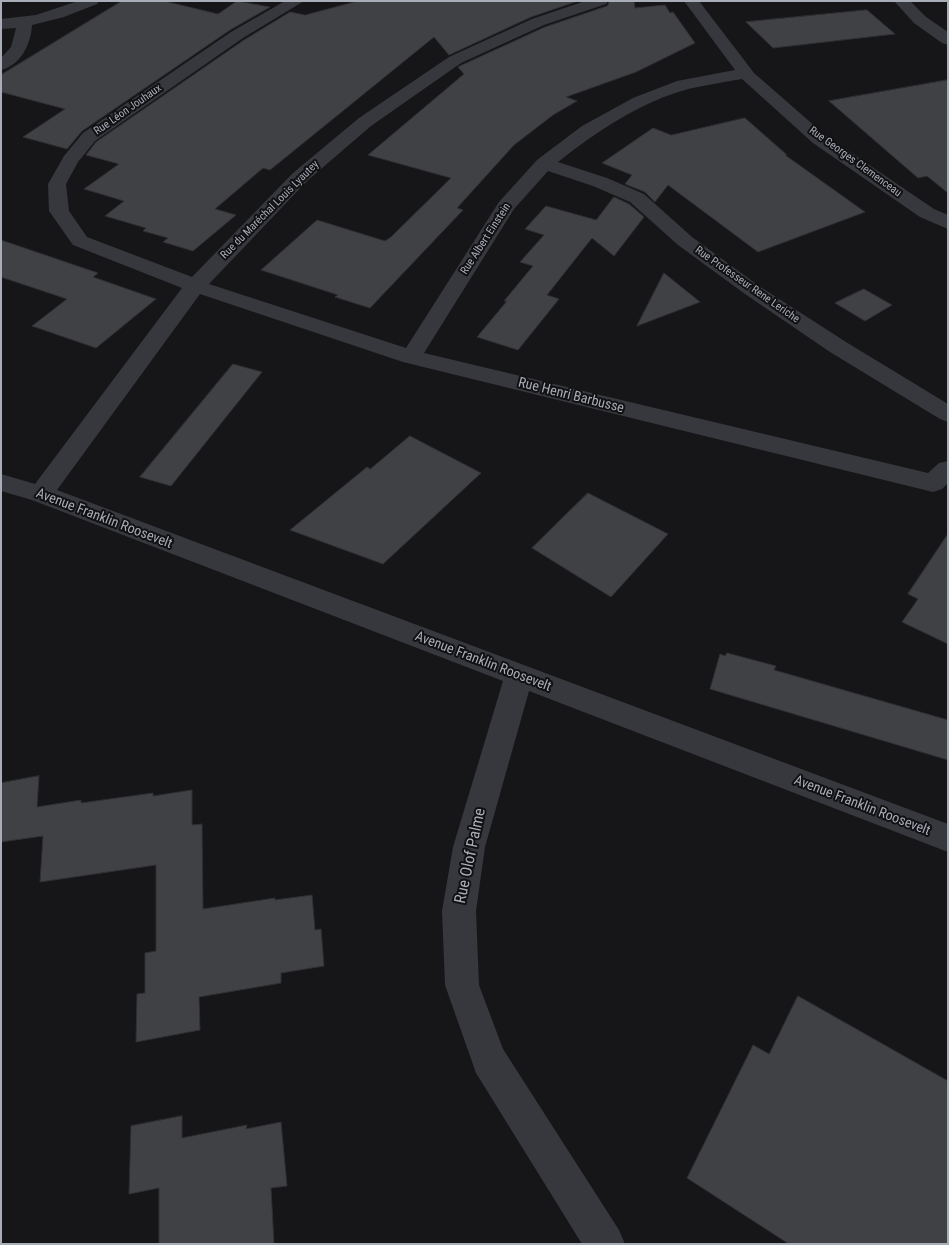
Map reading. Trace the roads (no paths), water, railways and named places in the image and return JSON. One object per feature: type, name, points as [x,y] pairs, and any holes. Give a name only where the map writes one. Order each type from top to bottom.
[{"type":"street","points":[[1,24],[24,23],[65,13],[92,1]]},
{"type":"street","name":"Rue Léon Jouhaux","points":[[195,286],[80,241],[59,212],[57,184],[70,160],[90,137],[237,35],[298,1]]},
{"type":"street","name":"Rue du Maréchal Louis Lyautey","points":[[15,484],[195,286],[300,177],[365,122],[455,60],[538,22],[601,1]]},
{"type":"street","name":"Rue Georges Clemenceau","points":[[691,1],[746,72],[819,139],[927,213],[948,223]]},
{"type":"street","points":[[901,1],[920,20],[948,40]]},
{"type":"street","points":[[1,65],[17,52],[24,36],[24,23]]},
{"type":"street","name":"Rue Albert Einstein","points":[[411,357],[506,206],[544,164],[588,130],[639,102],[683,85],[746,72]]},
{"type":"street","name":"Rue Professeur Rene Leriche","points":[[544,164],[600,182],[636,198],[685,241],[752,290],[838,347],[948,414]]},
{"type":"street","points":[[927,213],[948,202]]},
{"type":"street","name":"Rue Henri Barbusse","points":[[195,286],[411,357],[933,483],[948,468]]},
{"type":"street","name":"Avenue Franklin Roosevelt","points":[[15,484],[948,838]]},
{"type":"street","name":"Rue Olof Palme","points":[[519,676],[469,846],[459,911],[462,985],[489,1060],[605,1244]]}]
